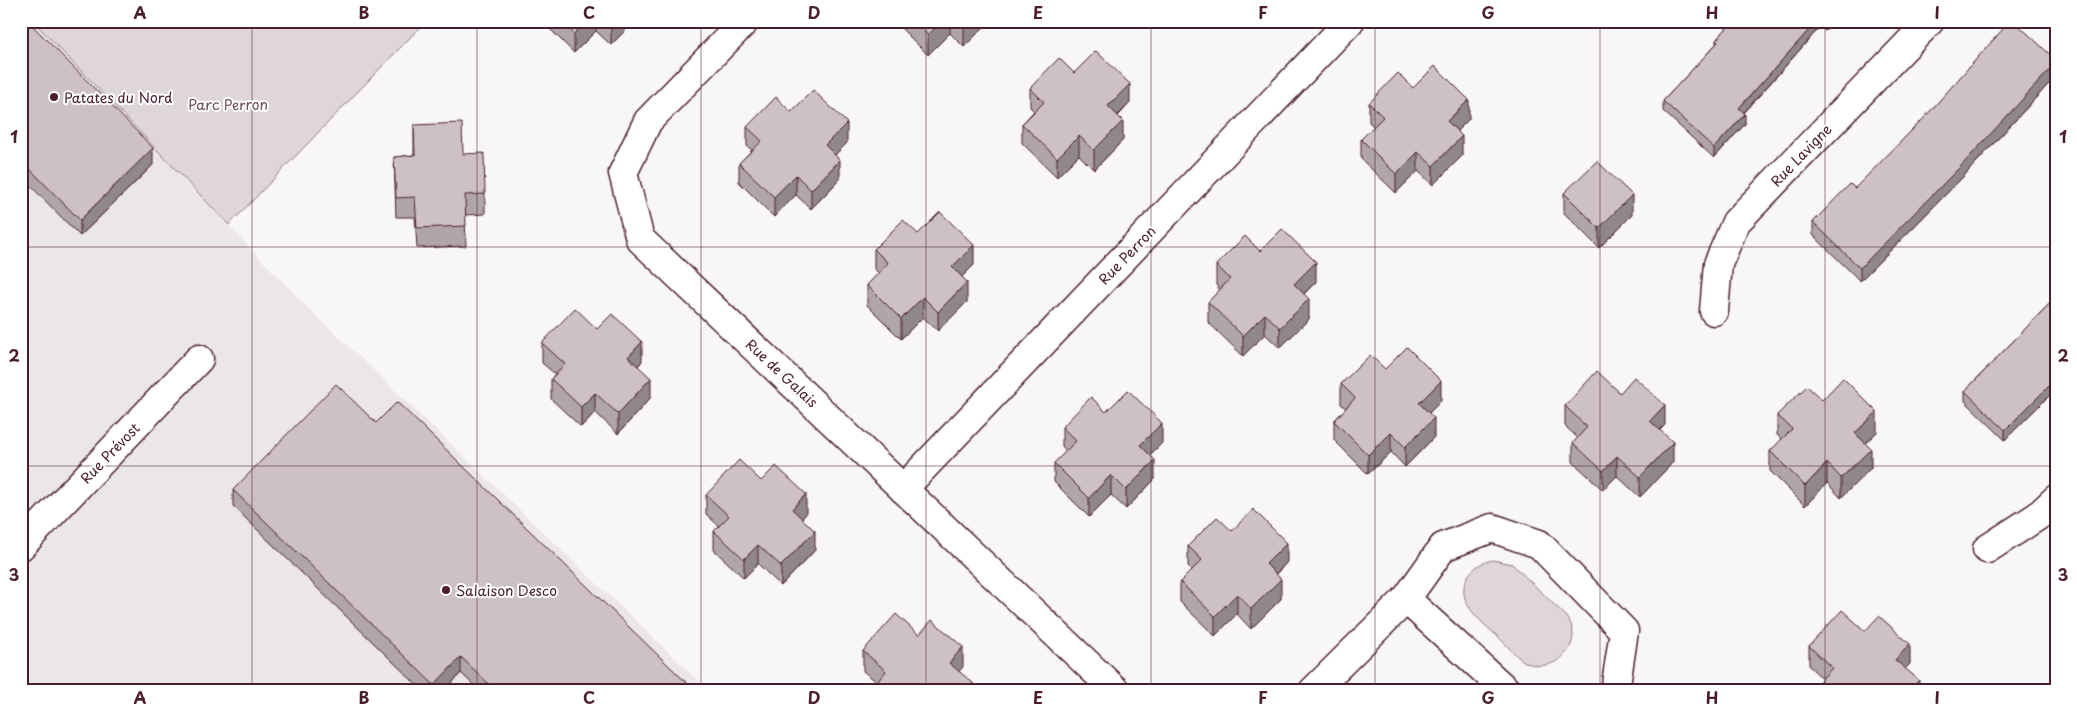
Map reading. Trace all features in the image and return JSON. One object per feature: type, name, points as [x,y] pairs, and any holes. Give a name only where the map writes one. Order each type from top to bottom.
[{"type":"street","name":"Rue de Galais","points":[[745,21],[648,121],[623,172],[640,239],[1116,691]]},
{"type":"street","name":"Rue Perron","points":[[904,488],[1350,21]]},
{"type":"street","name":"Rue Lavigne","points":[[1714,311],[1718,264],[1736,222],[1930,21]]},
{"type":"street","name":"Rue Prévost","points":[[21,546],[199,359]]},
{"type":"street","points":[[1987,549],[2038,516],[2056,499]]},
{"type":"street","points":[[1313,691],[1406,598],[1443,547],[1492,528],[1539,544],[1624,631],[1615,691]]},
{"type":"street","points":[[1406,598],[1507,691]]},
{"type":"shaded area","points":[[21,21],[33,21],[301,301],[709,691],[21,691]]},
{"type":"green space","name":"Parc Perron","points":[[33,21],[426,21],[229,225]]},
{"type":"green space","points":[[1493,560],[1512,564],[1567,617],[1573,633],[1571,645],[1565,654],[1555,662],[1537,665],[1525,662],[1477,617],[1466,602],[1464,585],[1468,576],[1479,565]]},
{"type":"building","name":"Patates du Nord","points":[[21,21],[28,21],[153,148],[80,220],[21,160]]},
{"type":"building","points":[[562,21],[586,21],[574,34]]},
{"type":"building","points":[[606,21],[615,21],[611,26]]},
{"type":"building","points":[[914,21],[942,21],[928,35]]},
{"type":"building","points":[[958,21],[970,21],[964,27]]},
{"type":"building","points":[[1733,21],[1817,21],[1739,108],[1745,114],[1714,148],[1663,101],[1718,42],[1716,40]]},
{"type":"building","points":[[2010,21],[2014,21],[2056,60],[2056,63],[1960,167],[1860,268],[1813,222],[1850,184],[1855,188],[1924,118]]},
{"type":"building","points":[[1096,51],[1130,84],[1108,106],[1123,121],[1094,150],[1079,136],[1057,158],[1022,124],[1044,102],[1030,88],[1059,58],[1074,73]]},
{"type":"building","points":[[1435,66],[1469,100],[1447,121],[1462,136],[1433,166],[1418,152],[1396,174],[1361,139],[1383,117],[1369,103],[1398,73],[1413,88]]},
{"type":"building","points":[[813,90],[847,123],[825,145],[840,160],[811,190],[796,175],[774,197],[739,163],[762,141],[747,127],[776,97],[791,112]]},
{"type":"building","points":[[462,123],[463,154],[484,153],[485,194],[465,195],[466,226],[417,228],[415,197],[396,198],[394,157],[415,155],[414,125]]},
{"type":"building","points":[[1597,161],[1632,195],[1599,228],[1564,193]]},
{"type":"building","points":[[940,212],[974,245],[952,267],[967,282],[938,312],[923,297],[901,319],[867,285],[888,263],[874,249],[903,220],[918,234]]},
{"type":"building","points":[[1282,229],[1316,262],[1294,284],[1309,299],[1280,328],[1265,314],[1243,336],[1208,302],[1230,279],[1216,265],[1245,236],[1260,251]]},
{"type":"building","points":[[2056,297],[2056,376],[2050,381],[2052,383],[2005,430],[1965,391]]},
{"type":"building","points":[[575,308],[597,329],[612,314],[642,342],[628,357],[651,378],[618,414],[595,393],[581,407],[551,379],[565,364],[542,343]]},
{"type":"building","points":[[1407,347],[1441,381],[1419,403],[1434,418],[1405,447],[1391,433],[1368,455],[1334,421],[1355,398],[1341,384],[1370,355],[1385,369]]},
{"type":"building","points":[[1597,371],[1620,393],[1634,377],[1665,405],[1650,421],[1673,442],[1640,477],[1617,456],[1603,471],[1573,443],[1587,427],[1565,406]]},
{"type":"building","points":[[1843,378],[1877,412],[1855,433],[1871,449],[1841,478],[1827,463],[1805,486],[1770,451],[1792,429],[1777,415],[1807,386],[1822,400]]},
{"type":"building","name":"Salaison Desco","points":[[336,384],[376,423],[397,402],[695,691],[496,691],[461,657],[434,685],[233,490]]},
{"type":"building","points":[[1128,390],[1162,423],[1140,445],[1155,460],[1126,490],[1111,475],[1089,498],[1054,463],[1076,441],[1062,427],[1091,397],[1106,412]]},
{"type":"building","points":[[739,460],[761,481],[776,466],[806,494],[792,509],[815,531],[781,566],[758,545],[744,559],[714,531],[729,516],[706,495]]},
{"type":"building","points":[[1253,509],[1287,543],[1266,564],[1281,579],[1251,609],[1237,594],[1215,616],[1180,582],[1202,560],[1188,546],[1217,517],[1232,531]]},
{"type":"building","points":[[1842,610],[1865,631],[1879,616],[1910,644],[1895,660],[1919,680],[1909,691],[1828,691],[1819,682],[1832,668],[1809,646]]},
{"type":"building","points":[[896,614],[919,635],[932,620],[963,647],[949,663],[973,683],[966,691],[877,691],[873,687],[886,671],[863,651]]},
{"type":"building","points":[[2056,675],[2056,684],[2051,680]]},
{"type":"place","name":"Patates du Nord","points":[[54,97]]},
{"type":"place","name":"Salaison Desco","points":[[446,590]]}]
